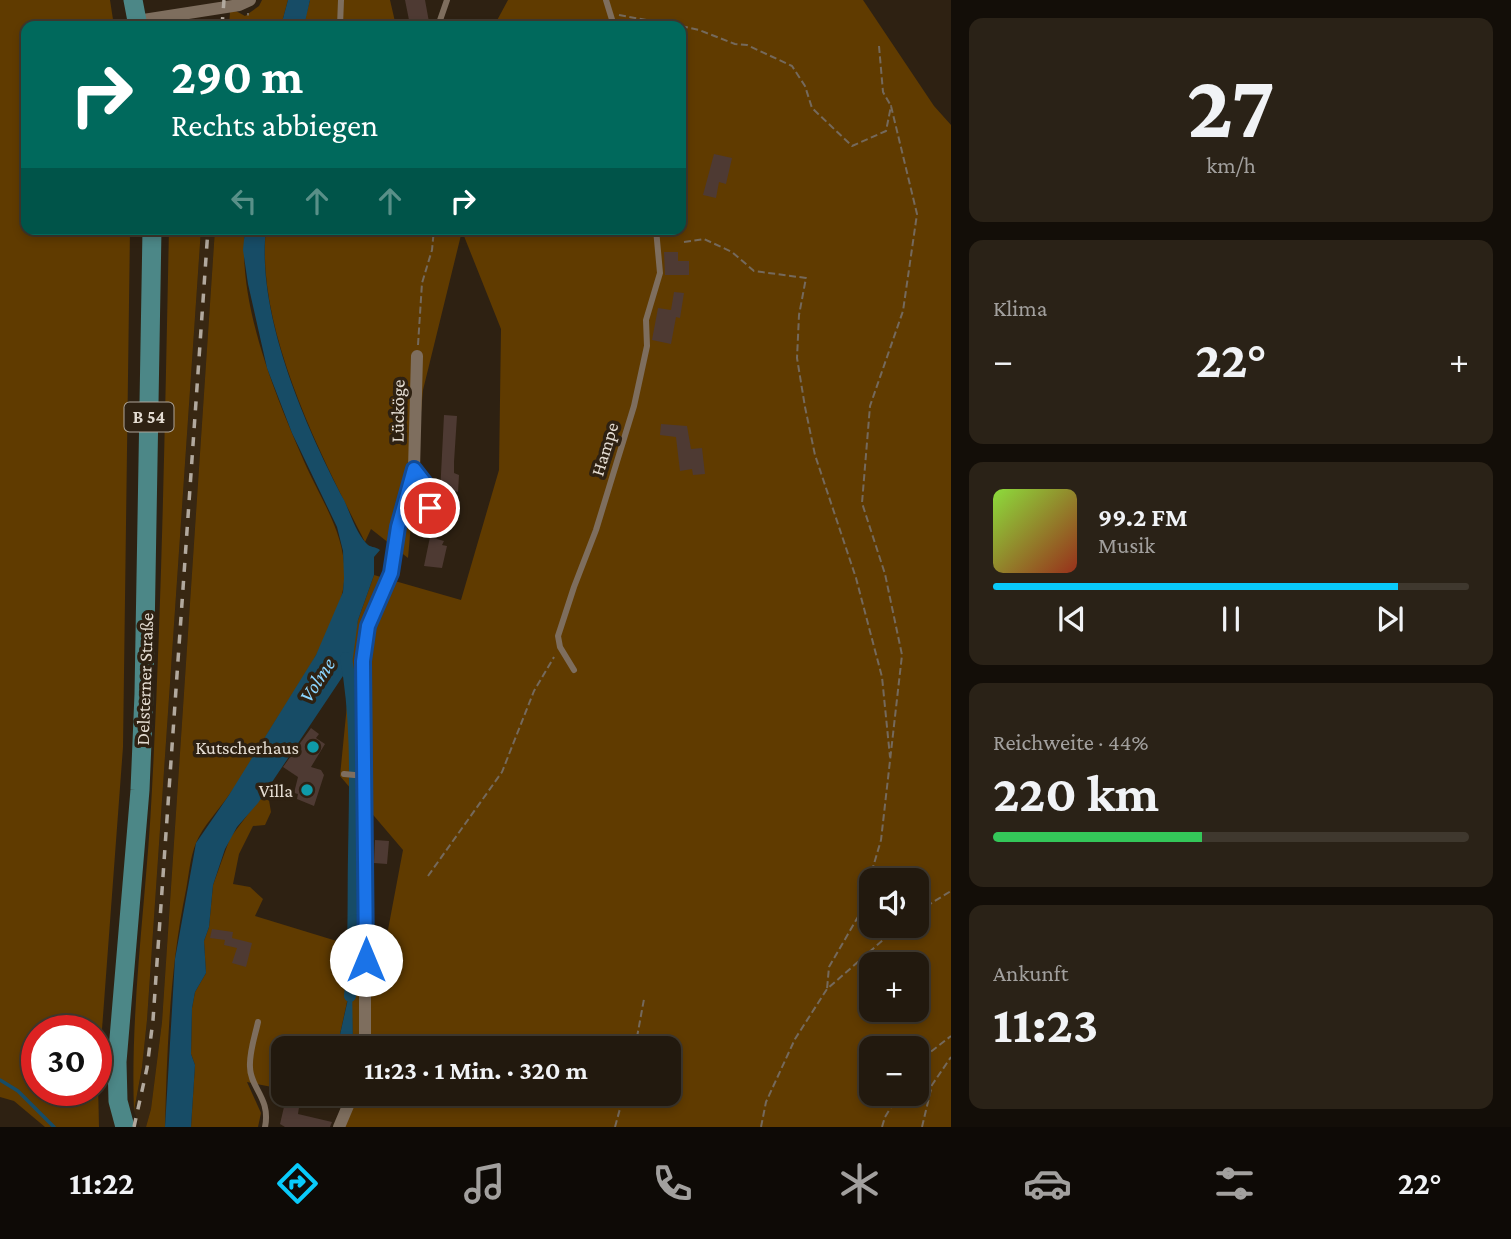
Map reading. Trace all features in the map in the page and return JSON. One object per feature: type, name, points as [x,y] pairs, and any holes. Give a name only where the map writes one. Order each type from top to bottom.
[{"type":"main road","points":[[133,0],[144,21]]},
{"type":"main road","name":"Delsterner Straße","points":[[125,1127],[118,1101],[117,1072],[140,790],[145,694],[152,235]]},
{"type":"street","points":[[155,21],[239,5],[250,0]]},
{"type":"street","name":"Lücköge","points":[[365,1036],[363,661],[368,626],[391,573],[398,527],[414,469],[418,356]]},
{"type":"street","points":[[339,1127],[348,1106]]},
{"type":"lane","points":[[340,21],[341,0]]},
{"type":"lane","points":[[440,21],[447,0]]},
{"type":"lane","points":[[606,0],[613,21]]},
{"type":"lane","name":"Hampe","points":[[560,647],[558,636],[596,530],[634,406],[646,346],[646,320],[660,273],[657,235]]},
{"type":"lane","points":[[414,469],[432,492],[428,525]]},
{"type":"lane","points":[[560,647],[574,670]]},
{"type":"lane","points":[[344,774],[365,776]]},
{"type":"lane","points":[[258,1022],[250,1069],[267,1116],[265,1127]]},
{"type":"path","points":[[611,13],[653,21]]},
{"type":"path","points":[[686,27],[735,44],[747,45],[792,66],[805,86],[813,108],[852,146],[886,131],[891,106]]},
{"type":"path","points":[[827,989],[829,967],[859,915],[881,840],[902,655],[885,575],[862,503],[870,406],[903,311],[917,214],[891,106],[883,92],[879,46]]},
{"type":"path","name":"Lücköge","points":[[418,356],[422,283],[433,235]]},
{"type":"path","points":[[684,242],[704,239],[732,252],[754,271],[806,278],[799,315],[796,358],[804,407],[815,455],[856,578],[882,677],[891,761]]},
{"type":"path","points":[[428,876],[502,772],[534,691],[560,647]]},
{"type":"path","points":[[929,905],[951,891]]},
{"type":"path","points":[[761,1127],[766,1102],[795,1039],[827,989],[885,938]]},
{"type":"path","points":[[637,1036],[644,999]]},
{"type":"path","points":[[929,1053],[951,1036]]},
{"type":"path","points":[[922,1127],[932,1085],[951,1057]]},
{"type":"path","points":[[615,1127],[621,1106]]},
{"type":"path","points":[[882,1127],[892,1106]]},
{"type":"shaded area","points":[[0,0],[110,0],[113,21],[21,21],[21,235],[130,235],[123,747],[103,1015],[21,1015],[21,1106],[99,1106],[99,1127],[45,1127],[14,1101],[0,1097]]},
{"type":"shaded area","points":[[262,0],[288,0],[282,21],[229,21],[230,12],[236,11],[245,16],[259,6]]},
{"type":"shaded area","points":[[310,0],[390,0],[395,21],[304,21]]},
{"type":"shaded area","points":[[508,0],[863,0],[934,106],[951,125],[951,1127],[344,1127],[341,1106],[681,1106],[681,1036],[353,1036],[351,984],[340,1036],[271,1036],[271,1087],[247,1082],[261,1113],[258,1127],[191,1127],[195,1065],[191,1054],[192,1008],[195,992],[206,973],[204,941],[209,927],[213,885],[230,838],[267,789],[271,812],[265,825],[253,826],[239,854],[233,884],[250,887],[263,899],[255,916],[353,946],[387,935],[403,850],[340,776],[353,644],[358,620],[374,575],[461,600],[499,470],[501,329],[464,235],[686,235],[686,21],[497,21]]},
{"type":"shaded area","points":[[169,235],[201,235],[147,1020],[134,1111],[134,1031],[150,829],[163,509]]},
{"type":"shaded area","points":[[201,235],[215,235],[162,1022],[151,1109],[146,1127],[140,1127],[134,1111],[147,1020]]},
{"type":"shaded area","points":[[215,235],[245,235],[244,258],[253,320],[272,382],[295,441],[339,537],[344,582],[341,600],[315,657],[194,848],[173,978],[165,1127],[146,1127],[151,1109],[162,1022]]},
{"type":"shaded area","points":[[266,235],[461,235],[423,390],[408,558],[371,529],[365,542],[311,431],[281,349],[265,267]]},
{"type":"water","points":[[288,0],[310,0],[305,21],[282,21]]},
{"type":"water","name":"Volme","points":[[244,235],[266,235],[268,297],[287,369],[314,438],[356,528],[368,545],[380,550],[374,557],[374,575],[358,620],[351,672],[345,673],[258,803],[237,827],[225,849],[213,885],[209,927],[204,941],[206,973],[195,992],[192,1008],[191,1054],[195,1065],[191,1127],[165,1127],[175,959],[196,843],[316,655],[343,592],[343,551],[337,527],[292,433],[267,368],[243,250]]},
{"type":"water","points":[[352,981],[353,1036],[340,1036]]},
{"type":"building","points":[[405,0],[425,0],[429,21],[409,21]]},
{"type":"building","points":[[714,154],[732,158],[726,184],[719,182],[716,198],[703,195]]},
{"type":"building","points":[[664,252],[678,252],[678,261],[689,261],[689,275],[665,275]]},
{"type":"building","points":[[674,292],[684,293],[680,318],[676,317],[671,344],[652,340],[658,308],[671,310]]},
{"type":"building","points":[[444,415],[457,416],[454,473],[459,475],[458,492],[455,491],[455,494],[440,494]]},
{"type":"building","points":[[661,424],[687,426],[691,449],[702,448],[705,474],[693,475],[692,469],[680,471],[676,437],[660,435]]},
{"type":"building","points":[[430,537],[444,541],[442,545],[447,546],[442,568],[424,566]]},
{"type":"building","points":[[311,728],[319,734],[316,738],[325,744],[311,767],[321,770],[324,775],[314,806],[297,799],[298,794],[294,793],[298,777],[283,767]]},
{"type":"building","points":[[375,840],[389,841],[387,864],[374,863]]},
{"type":"building","points":[[212,929],[233,932],[232,938],[252,943],[246,967],[232,963],[237,948],[224,945],[225,940],[210,938]]},
{"type":"building","points":[[284,1106],[299,1106],[298,1114],[332,1122],[330,1127],[285,1127],[280,1124]]},
{"type":"waterway","name":"Volme","points":[[346,658],[355,757],[350,996]]},
{"type":"waterway","points":[[0,1080],[18,1091],[54,1127]]},
{"type":"railway","points":[[222,21],[224,0]]},
{"type":"railway","points":[[134,1127],[147,1068],[153,1020],[208,235]]},
{"type":"place","name":"Kutscherhaus","points":[[313,747]]},
{"type":"place","name":"Villa","points":[[307,790]]},
{"type":"route","points":[[366,960],[363,661],[368,626],[391,573],[398,527],[414,469],[432,492],[430,508]]}]
